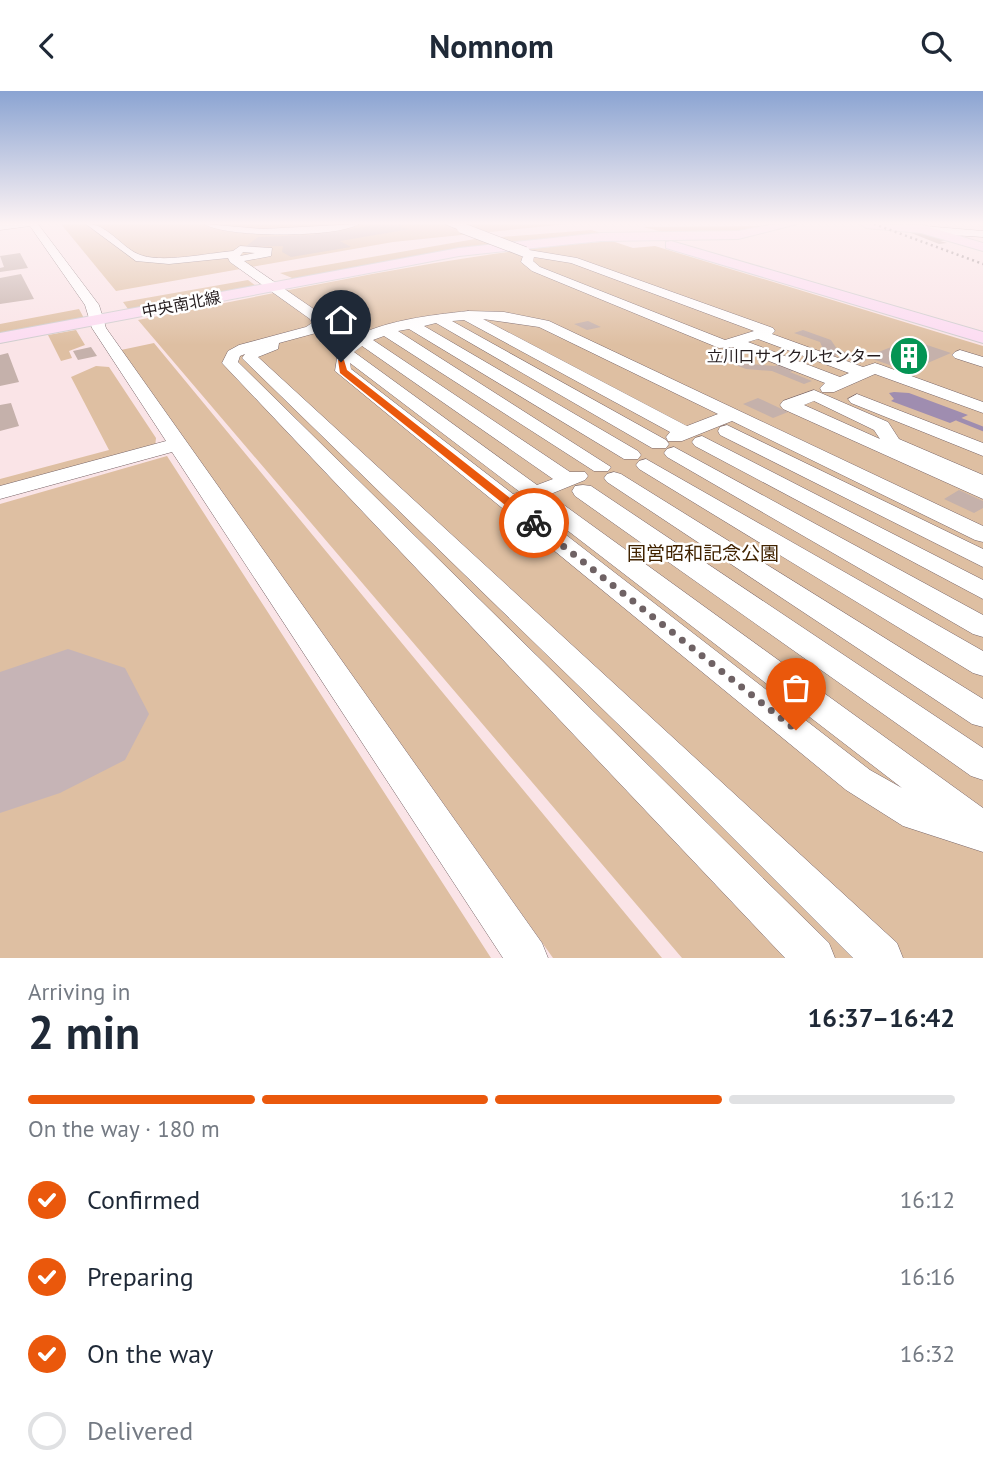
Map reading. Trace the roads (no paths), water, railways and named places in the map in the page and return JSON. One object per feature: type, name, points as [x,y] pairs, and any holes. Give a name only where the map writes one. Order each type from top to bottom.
[{"type":"main road","name":"中央南北線","points":[[189,287],[265,281],[341,264]]},
{"type":"main road","name":"中央南北線","points":[[0,321],[99,309],[374,264]]},
{"type":"main road","points":[[742,264],[983,336]]},
{"type":"main road","points":[[768,264],[983,336]]},
{"type":"main road","name":"中央南北線","points":[[0,338],[99,309]]},
{"type":"street","points":[[64,264],[99,309],[178,444],[527,958]]},
{"type":"street","points":[[244,264],[316,317],[319,324],[311,330],[244,348],[233,354],[230,363],[814,958]]},
{"type":"street","points":[[532,264],[541,271],[724,345],[768,331],[585,264]]},
{"type":"street","points":[[265,281],[288,290],[330,317],[333,323],[332,328],[320,334],[264,349],[253,353],[250,358],[654,738],[882,958]]},
{"type":"street","points":[[465,315],[705,433],[983,591]]},
{"type":"street","points":[[983,627],[544,324],[499,316],[465,315],[438,319],[387,331],[354,346],[341,362],[343,371],[983,829]]},
{"type":"street","points":[[438,319],[705,433],[983,559]]},
{"type":"street","points":[[414,325],[983,665]]},
{"type":"street","points":[[387,331],[983,715]]},
{"type":"street","points":[[758,334],[863,373]]},
{"type":"street","points":[[734,342],[839,383]]},
{"type":"street","points":[[354,346],[575,485],[983,765]]},
{"type":"street","points":[[960,355],[983,362]]},
{"type":"street","points":[[983,408],[875,368],[828,387],[983,450]]},
{"type":"street","points":[[983,484],[892,443],[881,426],[814,395],[789,405],[983,492]]},
{"type":"street","points":[[530,504],[705,433],[983,534]]},
{"type":"street","points":[[0,493],[178,444]]},
{"type":"street","points":[[530,504],[858,780],[916,815],[983,835]]},
{"type":"waterway","points":[[958,419],[983,429]]},
{"type":"place","name":"立川口サイクルセンター","points":[[909,356]]},
{"type":"park label","name":"国営昭和記念公園","points":[[703,553]]}]
